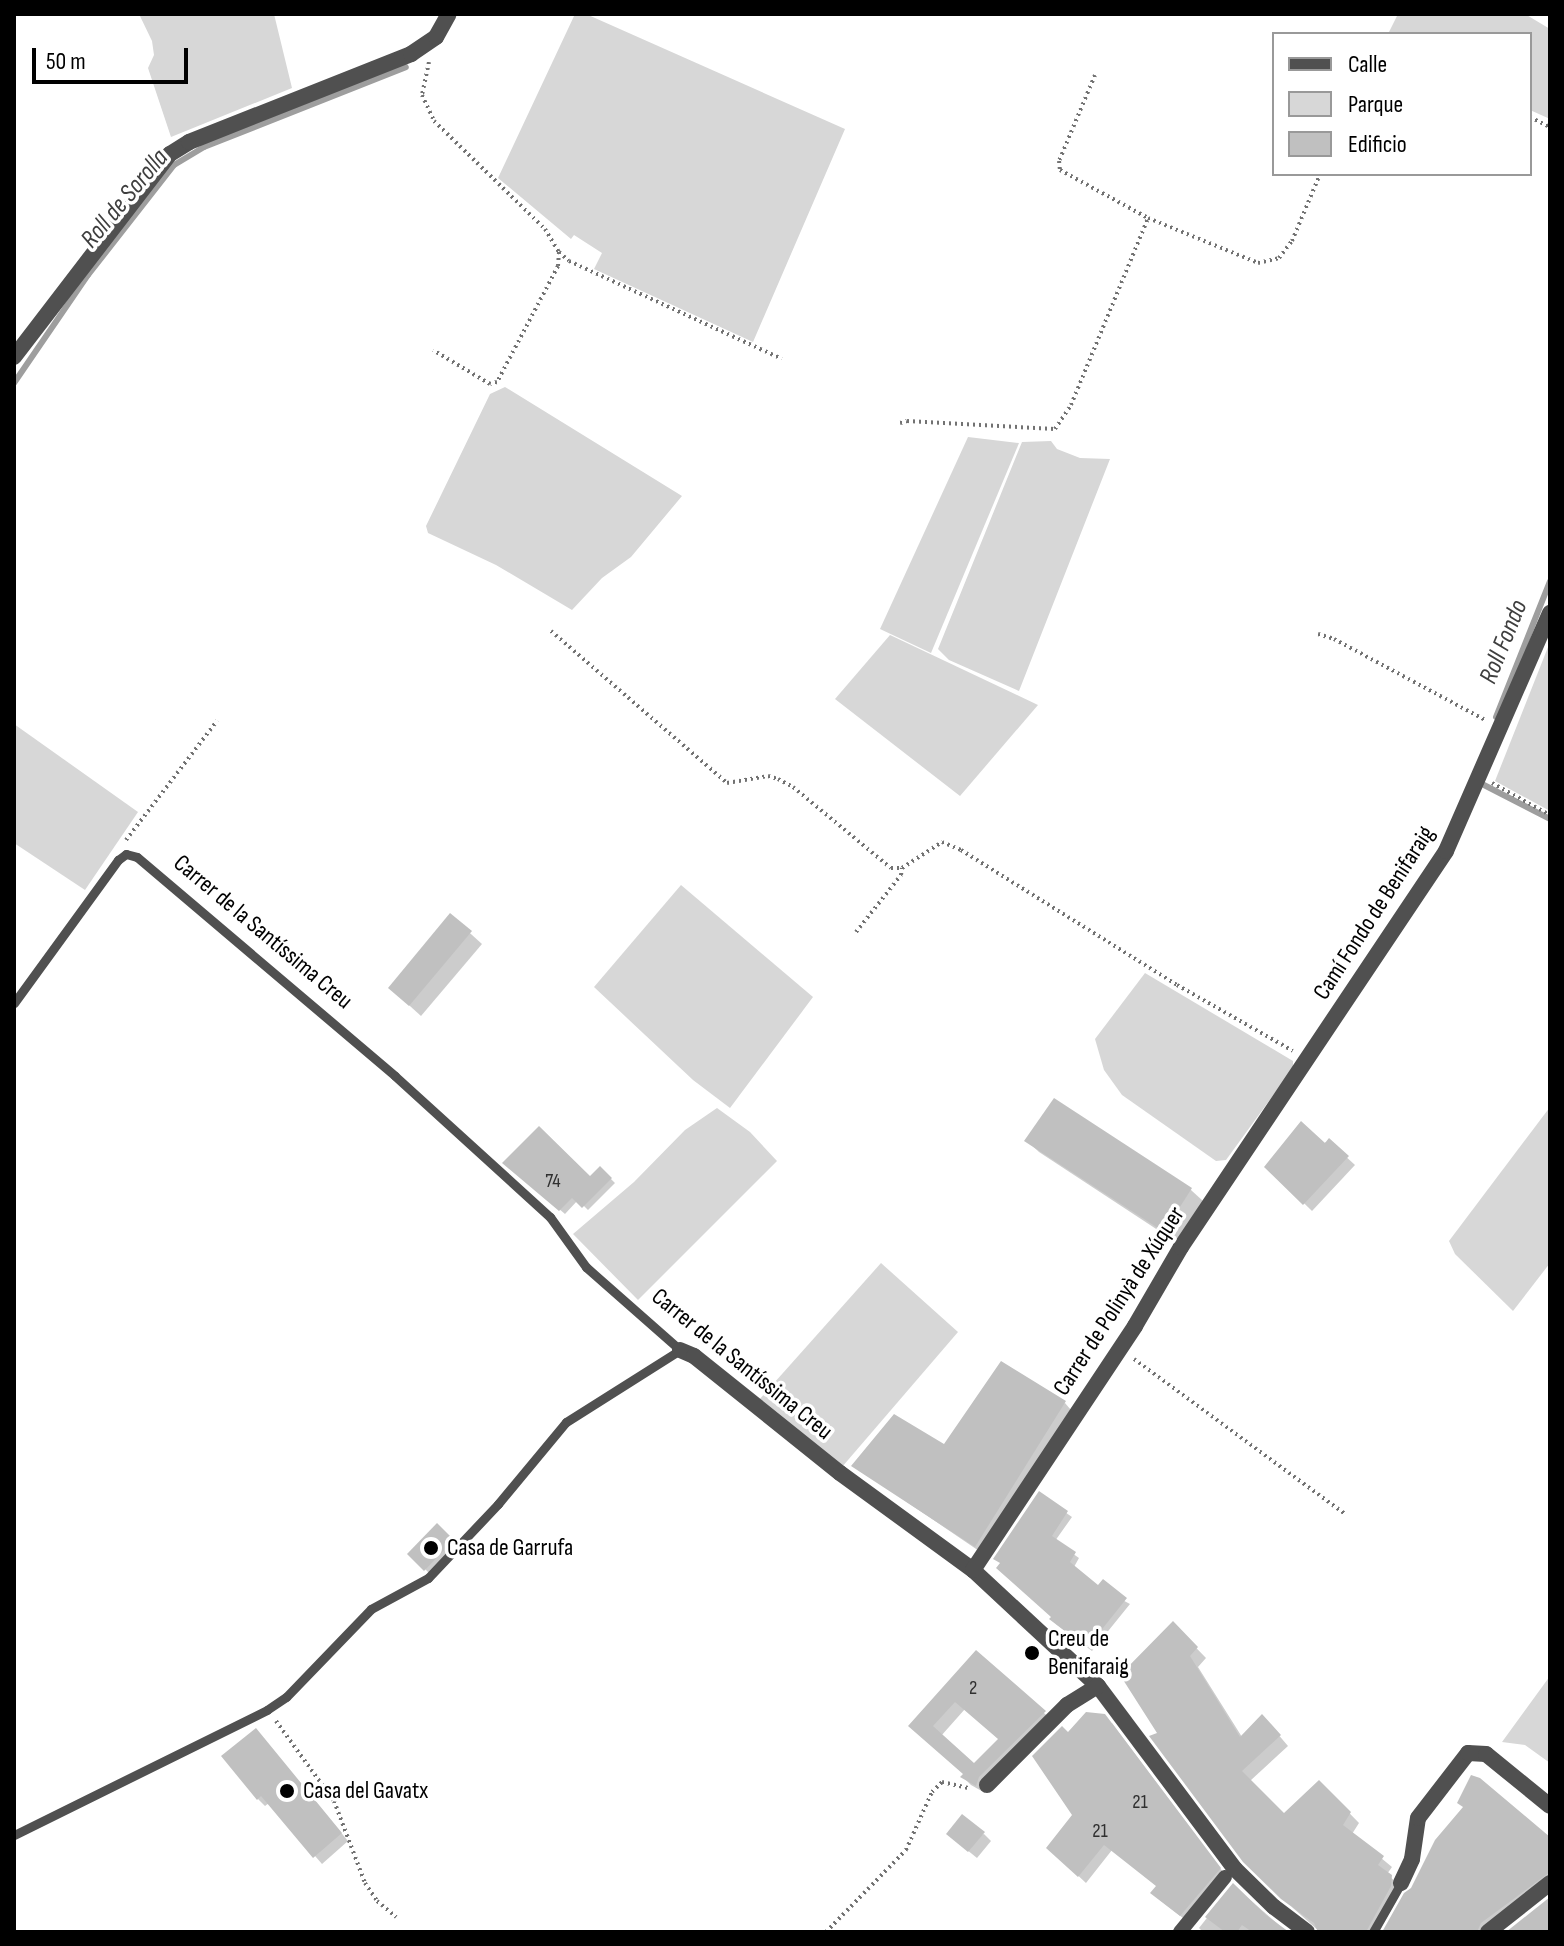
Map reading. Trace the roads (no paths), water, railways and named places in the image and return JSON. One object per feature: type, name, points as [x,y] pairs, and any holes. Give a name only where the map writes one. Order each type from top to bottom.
[{"type":"street","points":[[14,357],[170,154],[189,142],[411,54],[436,37],[449,14]]},
{"type":"street","name":"Camí Fondo de Benifaraig","points":[[1307,1059],[1446,851],[1550,613]]},
{"type":"street","name":"Carrer de Polinyà de Xúquer","points":[[973,1570],[1120,1348],[1181,1247],[1307,1059]]},
{"type":"street","name":"Carrer de la Santíssima Creu","points":[[680,1350],[694,1356],[840,1473],[973,1570],[1098,1686],[1231,1865],[1258,1894],[1307,1932]]},
{"type":"street","points":[[987,1785],[1067,1705],[1098,1686]]},
{"type":"street","points":[[1401,1883],[1412,1859],[1418,1818],[1461,1757],[1472,1751],[1486,1754],[1550,1806]]},
{"type":"street","points":[[1180,1932],[1225,1877]]},
{"type":"street","points":[[1488,1932],[1550,1883]]},
{"type":"lane","name":"Carrer de la Santíssima Creu","points":[[14,1003],[118,860],[126,854],[137,857],[395,1076],[550,1217],[586,1267],[680,1350]]},
{"type":"lane","points":[[14,1835],[267,1710],[297,1686],[371,1609],[428,1578],[498,1504],[566,1422],[680,1350]]},
{"type":"lane","points":[[1373,1932],[1401,1883]]},
{"type":"waterway","name":"Roll de Sorolla","points":[[14,383],[88,275],[174,165],[204,147],[406,67]]},
{"type":"waterway","name":"Roll Fondo","points":[[1496,717],[1550,581]]},
{"type":"waterway","name":"Roll Fondo","points":[[1484,785],[1550,819]]},
{"type":"place","name":"Casa de Garrufa","points":[[431,1548]]},
{"type":"place","name":"Creu de Benifaraig","points":[[1032,1653]]},
{"type":"place","name":"Casa del Gavatx","points":[[287,1791]]}]
